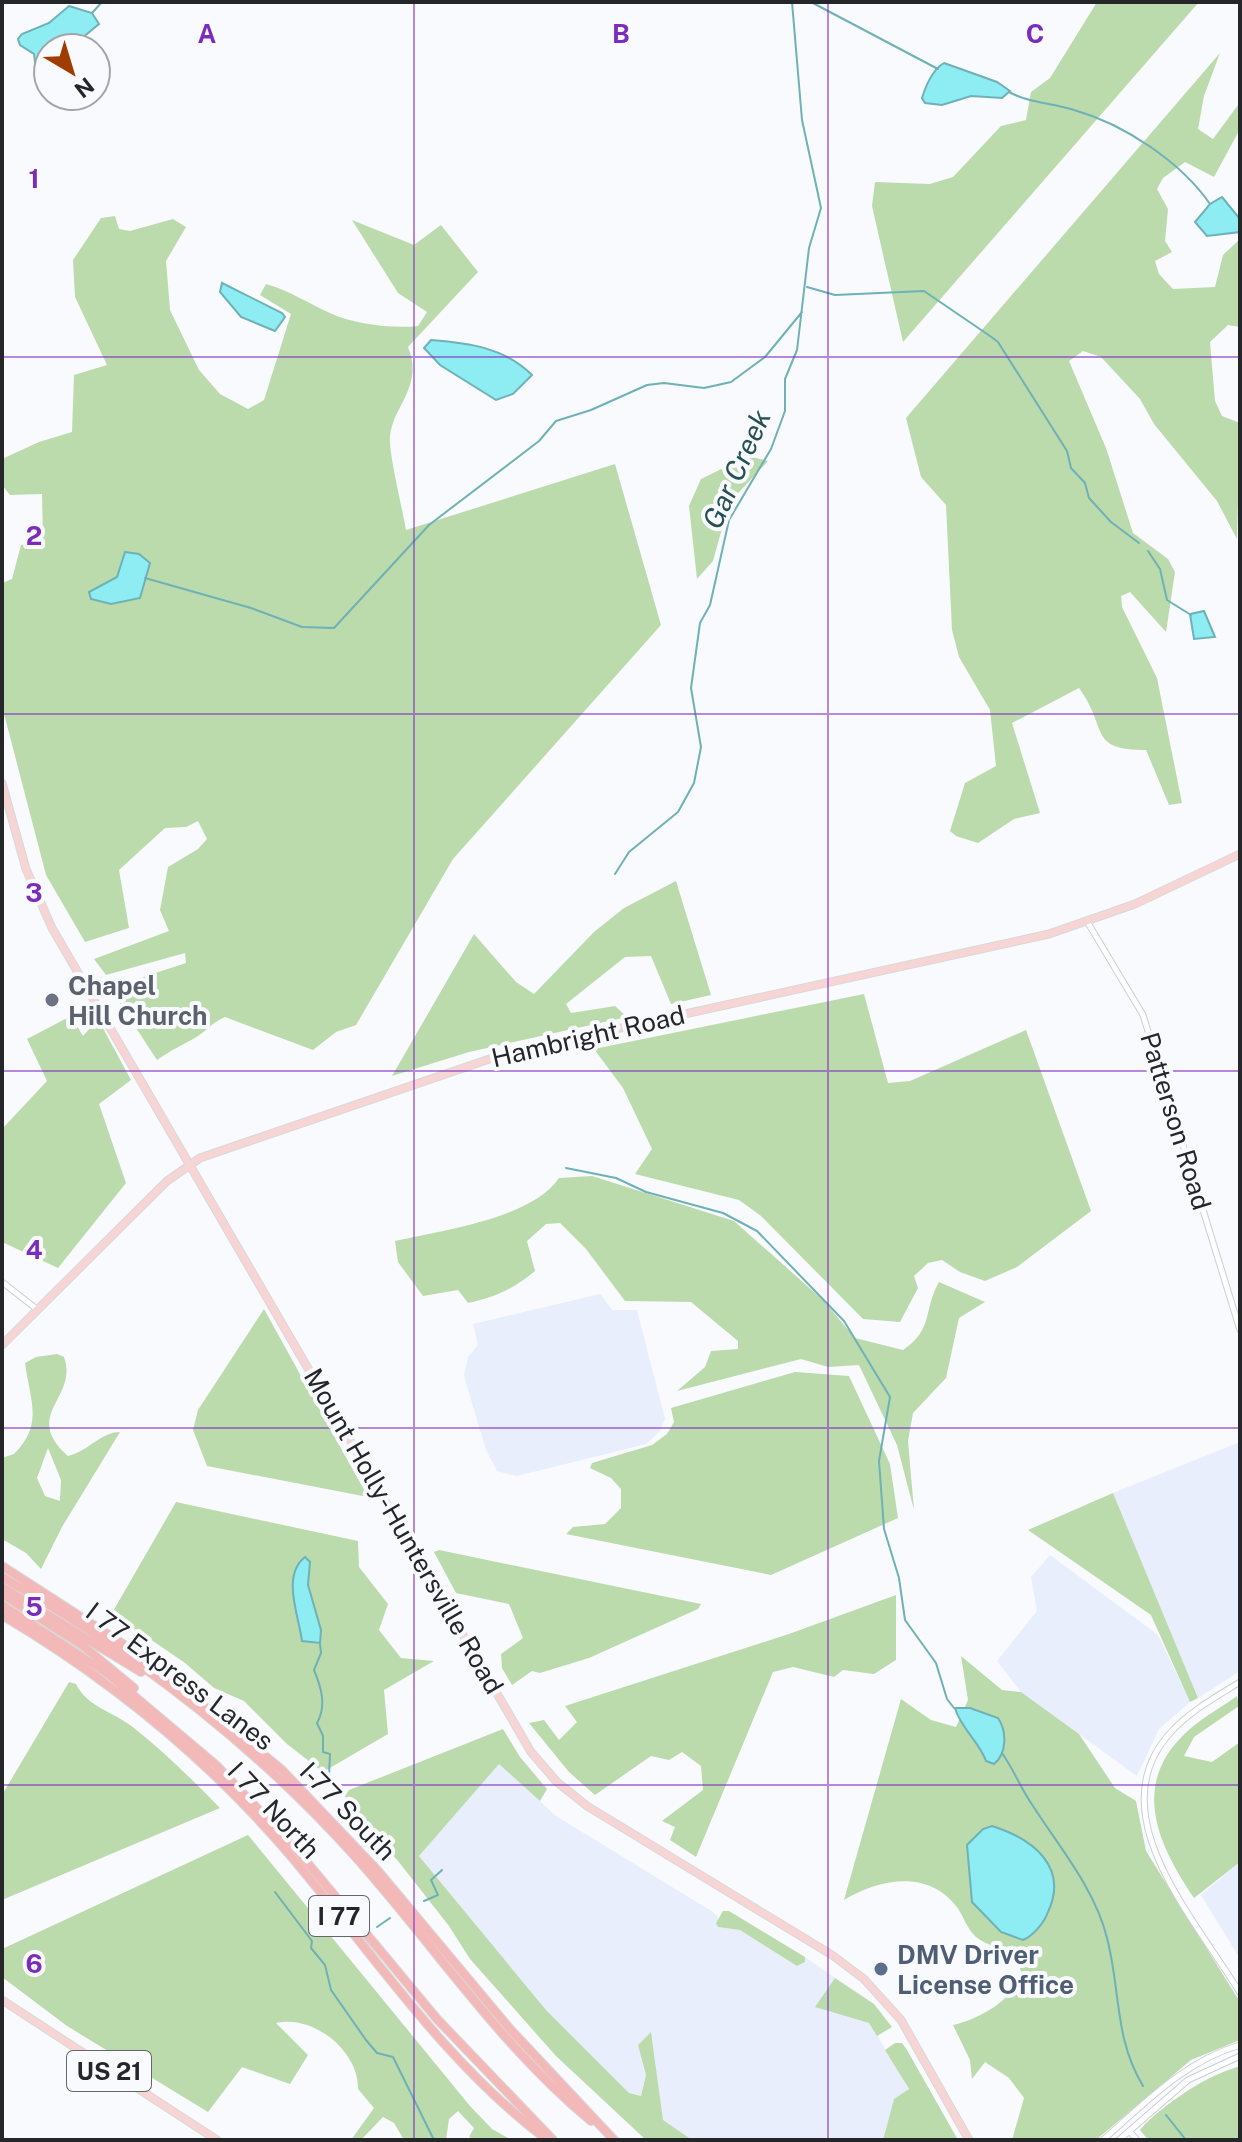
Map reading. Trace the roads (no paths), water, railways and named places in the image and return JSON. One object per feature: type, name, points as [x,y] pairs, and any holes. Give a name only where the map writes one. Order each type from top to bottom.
[{"type":"highway","name":"I-77 South","points":[[2,1566],[149,1661],[281,1769],[378,1871],[510,2029],[614,2140]]},
{"type":"highway","name":"I 77 Express Lanes","points":[[2,1577],[98,1635],[190,1702],[315,1814],[523,2055],[614,2140]]},
{"type":"highway","points":[[2,1587],[190,1702]]},
{"type":"highway","points":[[2,1594],[97,1656],[174,1727]]},
{"type":"highway","name":"I 77 Express Lanes","points":[[2,1605],[96,1666],[174,1727],[275,1826],[437,2019],[553,2140]]},
{"type":"highway","name":"I 77 North","points":[[2,1615],[102,1682],[220,1781],[289,1854],[448,2046],[507,2106],[547,2140]]},
{"type":"main road","name":"Mount Holly-Huntersville Road","points":[[2,783],[19,848],[41,907],[538,1760],[557,1782],[587,1806],[832,1955],[873,1986],[901,2020],[969,2140]]},
{"type":"main road","name":"Hambright Road","points":[[2,1345],[191,1162],[507,1053],[1014,943],[1088,923],[1240,854]]},
{"type":"main road","name":"US 21","points":[[2,2000],[217,2140]]},
{"type":"street","name":"Patterson Road","points":[[1088,923],[1143,1015],[1240,1330]]},
{"type":"street","points":[[2,1282],[38,1310]]},
{"type":"street","points":[[1240,1682],[1179,1724],[1161,1745],[1150,1767],[1143,1812],[1152,1850],[1240,1993]]},
{"type":"street","points":[[1103,2140],[1182,2072],[1206,2058],[1240,2045]]},
{"type":"street","points":[[1119,2140],[1195,2076],[1240,2056]]},
{"type":"street","points":[[1129,2131],[1137,2140]]},
{"type":"water","points":[[69,6],[92,13],[99,24],[89,32],[32,32],[32,53],[20,45],[18,39],[22,34],[49,23]]},
{"type":"water","points":[[944,63],[997,82],[1010,91],[1002,98],[971,96],[942,105],[925,103],[922,98],[928,83]]},
{"type":"water","points":[[1222,197],[1240,219],[1240,232],[1207,236],[1195,222],[1210,204]]},
{"type":"water","points":[[222,283],[285,317],[275,331],[241,317],[220,292]]},
{"type":"water","points":[[431,340],[472,345],[497,352],[532,375],[513,394],[496,400],[440,365],[424,348]]},
{"type":"water","points":[[125,552],[139,554],[150,563],[140,598],[111,604],[91,599],[89,592],[117,577]]},
{"type":"water","points":[[1204,611],[1215,637],[1194,639],[1190,614]]},
{"type":"water","points":[[305,1557],[310,1562],[308,1585],[321,1630],[320,1643],[302,1641],[293,1597],[294,1575]]},
{"type":"water","points":[[955,1708],[970,1708],[998,1718],[1004,1742],[994,1764],[986,1761]]},
{"type":"water","points":[[992,1826],[1033,1847],[1050,1868],[1054,1881],[1046,1916],[1041,1925],[1023,1940],[1001,1932],[972,1902],[967,1845],[983,1829]]},
{"type":"waterway","points":[[92,13],[102,2]]},
{"type":"waterway","name":"Gar Creek","points":[[615,874],[629,852],[678,812],[694,783],[701,747],[691,688],[700,623],[710,605],[729,520],[771,449],[785,411],[785,379],[797,350],[809,248],[821,208],[802,120],[792,2]]},
{"type":"waterway","points":[[811,2],[938,69]]},
{"type":"waterway","points":[[1009,92],[1093,116],[1131,135],[1167,159],[1210,204]]},
{"type":"waterway","points":[[807,287],[835,295],[924,291],[998,342],[1067,451],[1071,468],[1085,483],[1089,498],[1111,522],[1139,543]]},
{"type":"waterway","points":[[145,578],[251,608],[302,627],[334,628],[429,525],[539,441],[556,421],[591,410],[647,385],[664,383],[704,388],[731,382],[765,357],[802,312]]},
{"type":"waterway","points":[[1148,551],[1160,569],[1167,600],[1191,615]]},
{"type":"waterway","points":[[566,1168],[616,1178],[646,1192],[723,1213],[757,1231],[844,1321],[890,1397],[879,1461],[884,1529],[899,1578],[905,1620],[936,1663],[947,1699],[954,1708]]},
{"type":"waterway","points":[[320,1644],[321,1653],[314,1670],[322,1703],[317,1723],[323,1736],[323,1752],[330,1754],[329,1776]]},
{"type":"waterway","points":[[1002,1753],[1029,1800],[1076,1869],[1094,1903],[1107,1938],[1127,2050],[1143,2086]]},
{"type":"waterway","points":[[424,1901],[438,1895],[431,1880],[442,1870]]},
{"type":"waterway","points":[[275,1892],[312,1941],[311,1948],[325,1965],[331,1990],[366,2040],[377,2053],[393,2057],[434,2140]]},
{"type":"waterway","points":[[377,1927],[390,1918]]},
{"type":"waterway","points":[[1166,2115],[1186,2140]]},
{"type":"place","name":"Chapel Hill Church","points":[[52,1000]]},
{"type":"place","name":"DMV Driver License Office","points":[[881,1969]]}]
